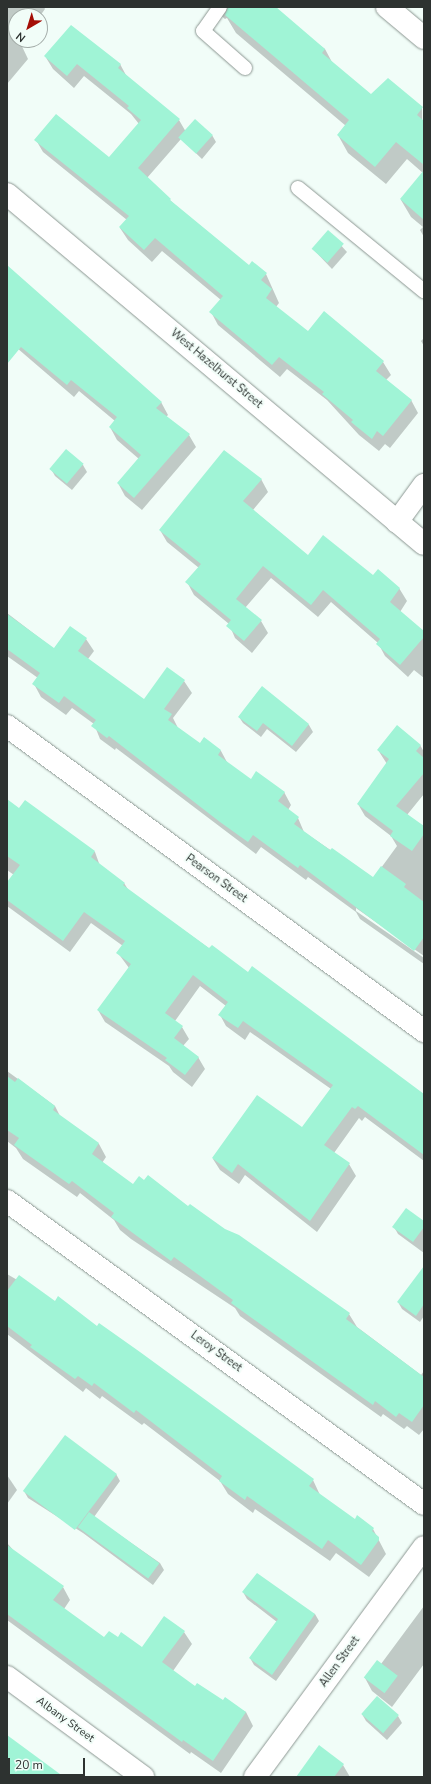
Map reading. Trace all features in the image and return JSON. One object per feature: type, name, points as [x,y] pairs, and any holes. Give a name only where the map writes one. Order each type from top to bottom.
[{"type":"street","points":[[387,7],[424,38]]},
{"type":"street","name":"West Hazelhurst Street","points":[[7,194],[424,544]]},
{"type":"street","points":[[397,522],[424,485]]},
{"type":"street","name":"Pearson Street","points":[[7,726],[424,1031]]},
{"type":"street","name":"Leroy Street","points":[[7,1201],[424,1504]]},
{"type":"street","name":"Allen Street","points":[[255,1777],[424,1546]]},
{"type":"street","name":"Albany Street","points":[[7,1678],[143,1777]]},
{"type":"lane","points":[[220,7],[203,31],[245,68]]},
{"type":"lane","points":[[298,188],[424,291]]},
{"type":"building","points":[[228,7],[276,7],[325,49],[322,53],[371,94],[388,78],[423,107],[417,115],[424,121],[424,165],[396,142],[375,167],[337,135],[349,120],[225,15]]},
{"type":"building","points":[[71,25],[121,64],[118,68],[180,119],[138,168],[171,199],[170,200],[249,265],[252,261],[267,273],[261,280],[272,289],[266,298],[308,331],[324,311],[384,361],[376,371],[412,400],[383,436],[377,431],[372,439],[351,422],[353,420],[322,394],[324,392],[279,357],[272,365],[209,312],[223,296],[155,238],[144,250],[119,227],[129,216],[34,140],[56,114],[109,157],[141,120],[127,108],[129,106],[77,64],[67,76],[44,56]]},
{"type":"building","points":[[195,119],[213,135],[196,154],[178,138]]},
{"type":"building","points":[[424,170],[424,220],[400,199]]},
{"type":"building","points":[[328,230],[344,244],[327,263],[312,249]]},
{"type":"building","points":[[7,265],[162,402],[156,408],[190,434],[134,498],[117,483],[141,455],[109,427],[117,417],[71,380],[67,385],[21,347],[7,364]]},
{"type":"building","points":[[66,449],[84,464],[67,484],[49,469]]},
{"type":"building","points":[[224,450],[262,479],[243,501],[308,555],[323,535],[373,575],[378,569],[400,588],[390,602],[424,631],[424,637],[400,665],[376,644],[380,639],[323,590],[311,605],[263,566],[236,599],[262,620],[244,641],[226,626],[231,620],[185,582],[201,564],[159,530]]},
{"type":"building","points":[[7,614],[54,648],[70,626],[87,638],[78,651],[144,699],[167,667],[185,680],[164,709],[172,714],[168,720],[200,743],[204,737],[221,750],[218,755],[251,779],[256,771],[285,792],[278,801],[299,817],[294,824],[330,850],[332,848],[373,877],[381,866],[406,884],[404,887],[424,902],[424,937],[414,951],[300,865],[298,868],[253,835],[248,842],[220,822],[109,736],[107,738],[91,726],[96,720],[64,696],[59,703],[32,684],[40,673],[7,649]]},
{"type":"building","points":[[262,686],[309,724],[292,746],[263,723],[257,731],[238,717]]},
{"type":"building","points":[[397,725],[421,745],[416,751],[424,758],[424,773],[396,806],[424,826],[424,834],[412,851],[390,836],[393,831],[357,804],[389,759],[377,750]]},
{"type":"building","points":[[7,799],[19,808],[25,800],[95,851],[91,857],[125,883],[123,885],[209,948],[212,945],[248,972],[252,966],[424,1094],[424,1155],[358,1106],[355,1109],[352,1107],[324,1145],[350,1163],[310,1221],[238,1164],[232,1173],[212,1158],[257,1095],[302,1127],[333,1085],[243,1021],[238,1028],[218,1015],[228,1002],[193,975],[165,1013],[183,1026],[174,1038],[199,1057],[185,1075],[165,1060],[167,1058],[97,1010],[131,964],[116,953],[125,941],[84,912],[63,941],[7,900],[7,882],[20,865],[7,856]]},
{"type":"building","points":[[7,1076],[15,1082],[18,1078],[55,1106],[53,1110],[99,1143],[92,1154],[133,1184],[139,1176],[144,1180],[148,1175],[188,1206],[190,1204],[225,1229],[239,1235],[350,1313],[346,1319],[424,1377],[424,1405],[412,1422],[399,1413],[396,1417],[375,1401],[373,1405],[231,1303],[233,1300],[174,1257],[171,1261],[111,1217],[114,1213],[72,1181],[69,1184],[14,1145],[19,1138],[7,1130]]},
{"type":"building","points":[[406,1208],[424,1221],[424,1227],[413,1242],[392,1227]]},
{"type":"building","points":[[424,1266],[424,1304],[416,1316],[397,1302]]},
{"type":"building","points":[[19,1275],[55,1301],[58,1296],[97,1326],[99,1323],[140,1352],[314,1479],[309,1486],[355,1519],[357,1515],[374,1528],[372,1531],[379,1537],[379,1540],[361,1565],[328,1540],[322,1549],[247,1496],[245,1500],[219,1481],[222,1476],[136,1410],[134,1413],[94,1383],[92,1386],[78,1376],[75,1379],[30,1347],[32,1345],[7,1326],[7,1291]]},
{"type":"building","points":[[65,1435],[117,1474],[75,1530],[23,1491]]},
{"type":"building","points":[[89,1512],[159,1563],[148,1579],[78,1527]]},
{"type":"building","points":[[7,1545],[64,1586],[53,1600],[104,1637],[109,1631],[118,1637],[121,1632],[142,1647],[164,1616],[185,1631],[162,1662],[195,1686],[197,1683],[223,1700],[225,1697],[246,1712],[213,1761],[183,1740],[182,1742],[7,1614]]},
{"type":"building","points":[[257,1573],[315,1614],[272,1675],[249,1658],[278,1619],[242,1592]]},
{"type":"building","points":[[377,1660],[398,1676],[385,1693],[364,1678]]},
{"type":"building","points":[[377,1696],[399,1715],[383,1733],[361,1714]]},
{"type":"building","points":[[7,1735],[64,1777],[7,1777]]},
{"type":"building","points":[[319,1745],[344,1764],[334,1777],[296,1777]]}]
